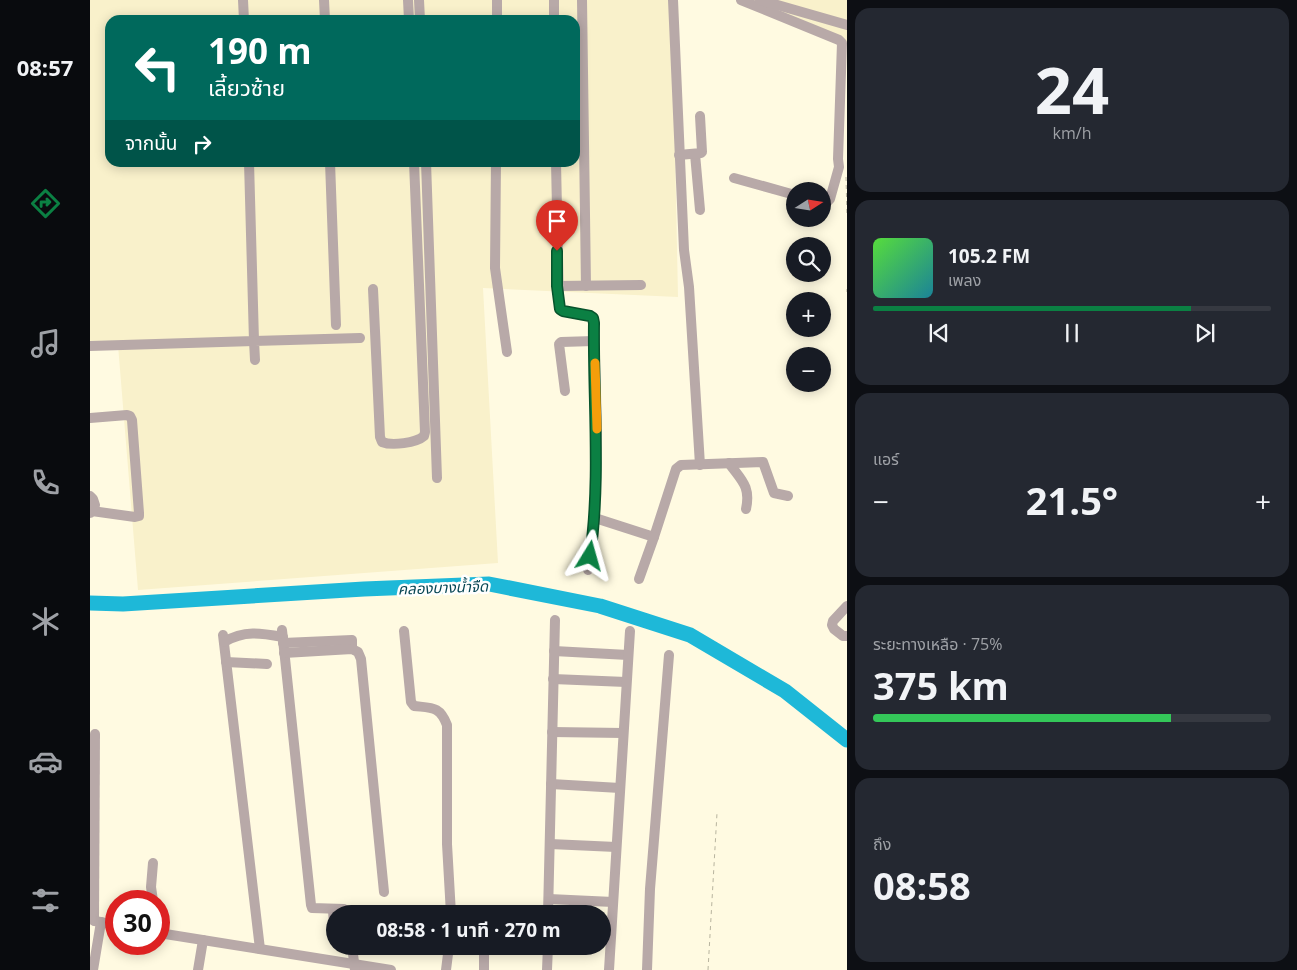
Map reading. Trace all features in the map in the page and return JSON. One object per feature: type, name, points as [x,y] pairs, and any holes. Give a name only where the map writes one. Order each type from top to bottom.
[{"type":"street","points":[[243,0],[244,15]]},
{"type":"street","points":[[324,0],[325,15]]},
{"type":"street","points":[[408,0],[409,15]]},
{"type":"street","points":[[419,0],[420,15]]},
{"type":"street","points":[[497,0],[497,15]]},
{"type":"street","points":[[554,0],[554,15]]},
{"type":"street","points":[[582,0],[586,286]]},
{"type":"street","points":[[666,0],[673,124]]},
{"type":"street","points":[[673,0],[684,250],[689,287],[700,465]]},
{"type":"street","points":[[741,0],[841,41],[838,159],[843,169],[831,197]]},
{"type":"street","points":[[760,0],[847,25]]},
{"type":"street","points":[[679,155],[702,152],[700,116]]},
{"type":"street","points":[[695,154],[700,210]]},
{"type":"street","points":[[249,167],[255,360]]},
{"type":"street","points":[[330,167],[336,325]]},
{"type":"street","points":[[373,289],[380,437],[382,442],[387,444],[420,440],[425,432],[414,167]]},
{"type":"street","points":[[426,167],[437,478]]},
{"type":"street","points":[[496,167],[496,268],[507,352]]},
{"type":"street","points":[[556,167],[557,286],[560,309],[593,318],[597,429],[595,518],[588,570]]},
{"type":"street","points":[[734,178],[786,192]]},
{"type":"street","points":[[557,286],[641,285]]},
{"type":"street","points":[[90,346],[360,338]]},
{"type":"street","points":[[565,391],[559,344],[594,341]]},
{"type":"street","points":[[90,418],[127,414],[130,416],[132,420],[139,516],[91,512],[94,502],[90,496]]},
{"type":"street","points":[[639,579],[676,468],[681,465],[763,462],[774,493],[788,496]]},
{"type":"street","points":[[728,463],[743,480],[746,487],[748,500],[746,509]]},
{"type":"street","points":[[595,518],[654,537]]},
{"type":"street","points":[[847,606],[833,621],[832,625],[843,636],[847,636]]},
{"type":"street","points":[[549,905],[555,620]]},
{"type":"street","points":[[404,631],[411,702],[414,706],[436,708],[444,715],[448,725],[447,844],[450,905]]},
{"type":"street","points":[[260,949],[224,638],[257,632],[283,641],[352,640],[352,649],[358,652],[361,659],[384,892]]},
{"type":"street","points":[[609,970],[630,632]]},
{"type":"street","points":[[283,641],[311,905],[312,908],[326,909]]},
{"type":"street","points":[[554,651],[628,655]]},
{"type":"street","points":[[647,970],[650,889],[669,655]]},
{"type":"street","points":[[226,662],[266,664]]},
{"type":"street","points":[[554,679],[626,682]]},
{"type":"street","points":[[552,732],[623,733]]},
{"type":"street","points":[[93,970],[95,921],[92,884],[95,734]]},
{"type":"street","points":[[551,784],[620,788]]},
{"type":"street","points":[[550,844],[616,847]]},
{"type":"street","points":[[151,890],[153,863]]},
{"type":"street","points":[[549,899],[613,902]]},
{"type":"street","points":[[170,935],[260,949],[354,967],[391,970]]},
{"type":"street","points":[[198,970],[203,940]]},
{"type":"street","points":[[446,970],[448,955]]},
{"type":"street","points":[[484,955],[484,970]]},
{"type":"street","points":[[547,970],[548,955]]},
{"type":"path","points":[[843,169],[847,217]]},
{"type":"path","points":[[708,970],[717,813]]},
{"type":"shaded area","points":[[90,0],[672,0],[678,297],[483,288],[498,563],[138,590],[118,345],[90,347]]},
{"type":"shaded area","points":[[739,0],[847,0],[847,45]]},
{"type":"waterway","name":"คลองบางน้ำจืด","points":[[90,603],[123,604],[364,589],[489,584],[600,606],[690,635],[785,691],[847,740]]},
{"type":"slow traffic","points":[[595,363],[597,429]]},
{"type":"route","points":[[557,251],[557,286],[560,309],[590,316],[593,318],[594,323],[597,429],[595,512],[590,556]]}]
